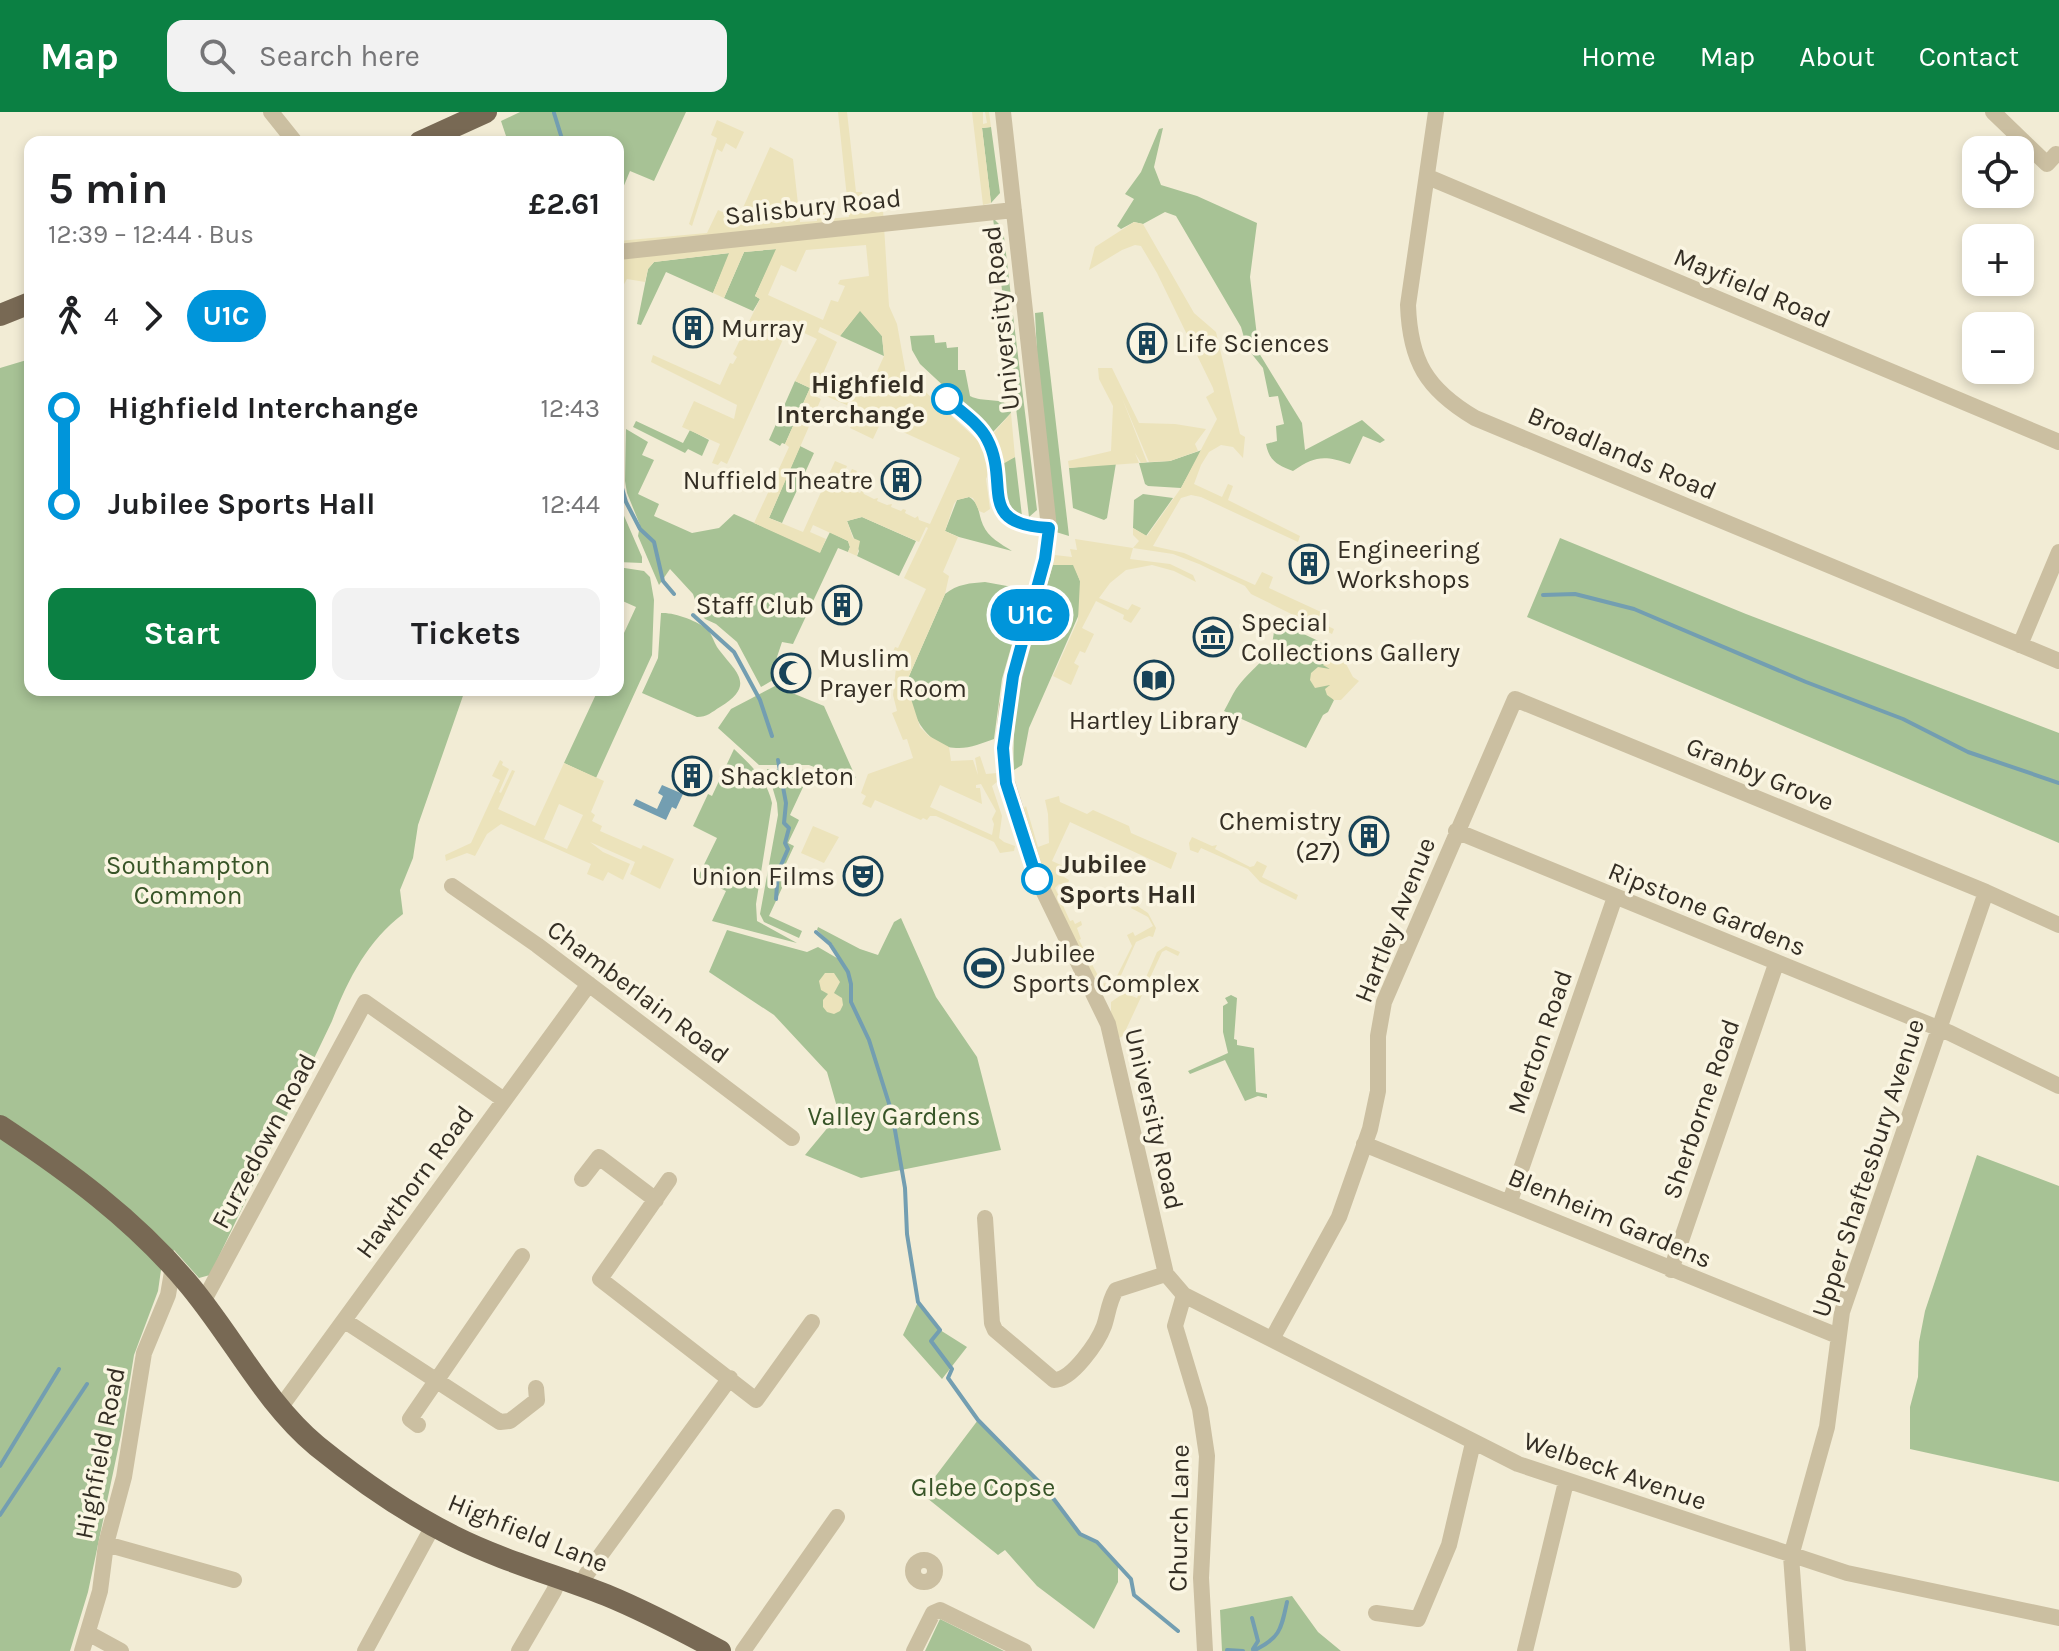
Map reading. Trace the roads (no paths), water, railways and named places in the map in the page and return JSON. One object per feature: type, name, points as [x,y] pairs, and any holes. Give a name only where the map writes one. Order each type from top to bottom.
[{"type":"main road","points":[[433,136],[486,112]]},
{"type":"main road","points":[[0,315],[24,305]]},
{"type":"main road","name":"Highfield Lane","points":[[0,1126],[94,1192],[143,1234],[203,1302],[280,1408],[317,1446],[379,1492],[433,1526],[481,1549],[644,1612],[720,1651]]},
{"type":"street","points":[[271,112],[290,136]]},
{"type":"street","name":"University Road","points":[[1003,112],[1049,528],[1045,559],[1007,706],[1003,748],[1005,776],[1039,882],[1108,1024],[1166,1274],[1184,1295]]},
{"type":"street","name":"Broadlands Road","points":[[1436,112],[1411,279],[1409,331],[1418,362],[1432,385],[1450,403],[1475,418],[2059,661]]},
{"type":"street","points":[[1993,112],[2047,164],[2056,154]]},
{"type":"street","name":"Mayfield Road","points":[[1428,177],[2059,442]]},
{"type":"street","name":"Salisbury Road","points":[[624,251],[1014,210]]},
{"type":"street","points":[[2020,645],[2059,552]]},
{"type":"street","name":"Hartley Avenue","points":[[1272,1339],[1339,1217],[1370,1129],[1378,1091],[1378,1036],[1384,1002],[1515,699]]},
{"type":"street","name":"Granby Grove","points":[[1515,699],[1986,892],[2059,925]]},
{"type":"street","name":"Ripstone Gardens","points":[[1456,831],[1987,1049],[2059,1086]]},
{"type":"street","name":"Chamberlain Road","points":[[452,886],[589,984],[792,1138]]},
{"type":"street","name":"Upper Shaftesbury Avenue","points":[[1798,1651],[1791,1556],[1827,1427],[1842,1312],[1986,892]]},
{"type":"street","name":"Merton Road","points":[[1510,1201],[1615,897]]},
{"type":"street","name":"Sherborne Road","points":[[1671,1270],[1776,964]]},
{"type":"street","name":"Hawthorn Road","points":[[280,1408],[589,984]]},
{"type":"street","name":"Furzedown Road","points":[[203,1302],[365,1002],[504,1100]]},
{"type":"street","name":"Blenheim Gardens","points":[[1364,1144],[1838,1336]]},
{"type":"street","points":[[582,1179],[599,1157],[656,1200]]},
{"type":"street","points":[[669,1180],[600,1279],[756,1400],[812,1322]]},
{"type":"street","points":[[985,1218],[992,1323],[995,1330],[1054,1380],[1068,1377],[1095,1344],[1104,1328],[1116,1290],[1166,1274]]},
{"type":"street","points":[[418,1425],[410,1419],[472,1327],[514,1278],[522,1256]]},
{"type":"street","name":"Highfield Road","points":[[82,1651],[100,1591],[106,1544],[127,1465],[144,1353],[168,1295],[173,1266]]},
{"type":"street","name":"Welbeck Avenue","points":[[1184,1295],[1473,1443],[1566,1482],[1847,1573],[2059,1618]]},
{"type":"street","name":"Church Lane","points":[[1184,1295],[1175,1326],[1200,1409],[1207,1456],[1201,1578],[1205,1651]]},
{"type":"street","points":[[345,1321],[500,1422],[510,1421],[540,1399]]},
{"type":"street","points":[[581,1587],[586,1575],[730,1378]]},
{"type":"street","points":[[1376,1613],[1418,1619],[1449,1545],[1473,1443]]},
{"type":"street","points":[[1525,1651],[1566,1482]]},
{"type":"street","points":[[743,1651],[837,1517]]},
{"type":"street","points":[[365,1651],[433,1526]]},
{"type":"street","points":[[106,1544],[234,1580]]},
{"type":"street","points":[[519,1651],[559,1579]]},
{"type":"street","points":[[927,1581],[937,1610],[1024,1651]]},
{"type":"street","points":[[914,1651],[937,1610]]},
{"type":"street","points":[[88,1633],[121,1651]]},
{"type":"water","points":[[662,785],[683,794],[666,820],[633,805],[636,799],[657,809],[663,796],[658,793]]},
{"type":"waterway","points":[[554,113],[561,136]]},
{"type":"waterway","points":[[624,495],[640,529],[654,542],[663,581],[674,594]]},
{"type":"waterway","points":[[1543,595],[1575,594],[1634,609],[1806,682],[1903,719],[1968,752],[2059,783]]},
{"type":"waterway","points":[[693,615],[734,652],[760,700],[772,736]]},
{"type":"waterway","points":[[776,899],[778,872],[788,849],[785,843],[789,828],[784,823],[786,803],[778,760]]},
{"type":"waterway","points":[[816,932],[830,944],[848,972],[851,1002],[869,1040],[892,1113],[905,1188],[907,1234],[918,1302],[940,1330],[931,1341],[952,1369],[948,1378],[978,1420],[1047,1490],[1080,1534],[1097,1542],[1131,1579],[1134,1595],[1178,1631]]},
{"type":"waterway","points":[[0,1466],[59,1369]]},
{"type":"waterway","points":[[0,1515],[87,1384]]},
{"type":"waterway","points":[[1253,1651],[1269,1642],[1278,1632],[1287,1602]]},
{"type":"waterway","points":[[1252,1618],[1258,1641],[1253,1649]]},
{"type":"waterway","points":[[1227,1650],[1243,1651]]},
{"type":"place","name":"Murray","points":[[693,328]]},
{"type":"place","name":"Life Sciences","points":[[1147,343]]},
{"type":"place","name":"Highfield Interchange","points":[[947,399]]},
{"type":"place","name":"Nuffield Theatre","points":[[901,480]]},
{"type":"place","name":"Engineering Workshops","points":[[1309,564]]},
{"type":"place","name":"Staff Club","points":[[842,605]]},
{"type":"place","name":"Special Collections Gallery","points":[[1213,637]]},
{"type":"place","name":"Muslim Prayer Room","points":[[791,673]]},
{"type":"place","name":"Hartley Library","points":[[1154,680]]},
{"type":"place","name":"Shackleton","points":[[692,776]]},
{"type":"place","name":"Chemistry (27)","points":[[1369,836]]},
{"type":"place","name":"Union Films","points":[[863,876]]},
{"type":"place","name":"Jubilee Sports Hall","points":[[1037,879]]},
{"type":"place","name":"Jubilee Sports Complex","points":[[984,968]]},
{"type":"park label","name":"Southampton Common","points":[[188,880]]},
{"type":"park label","name":"Valley Gardens","points":[[894,1116]]},
{"type":"park label","name":"Glebe Copse","points":[[983,1487]]}]
